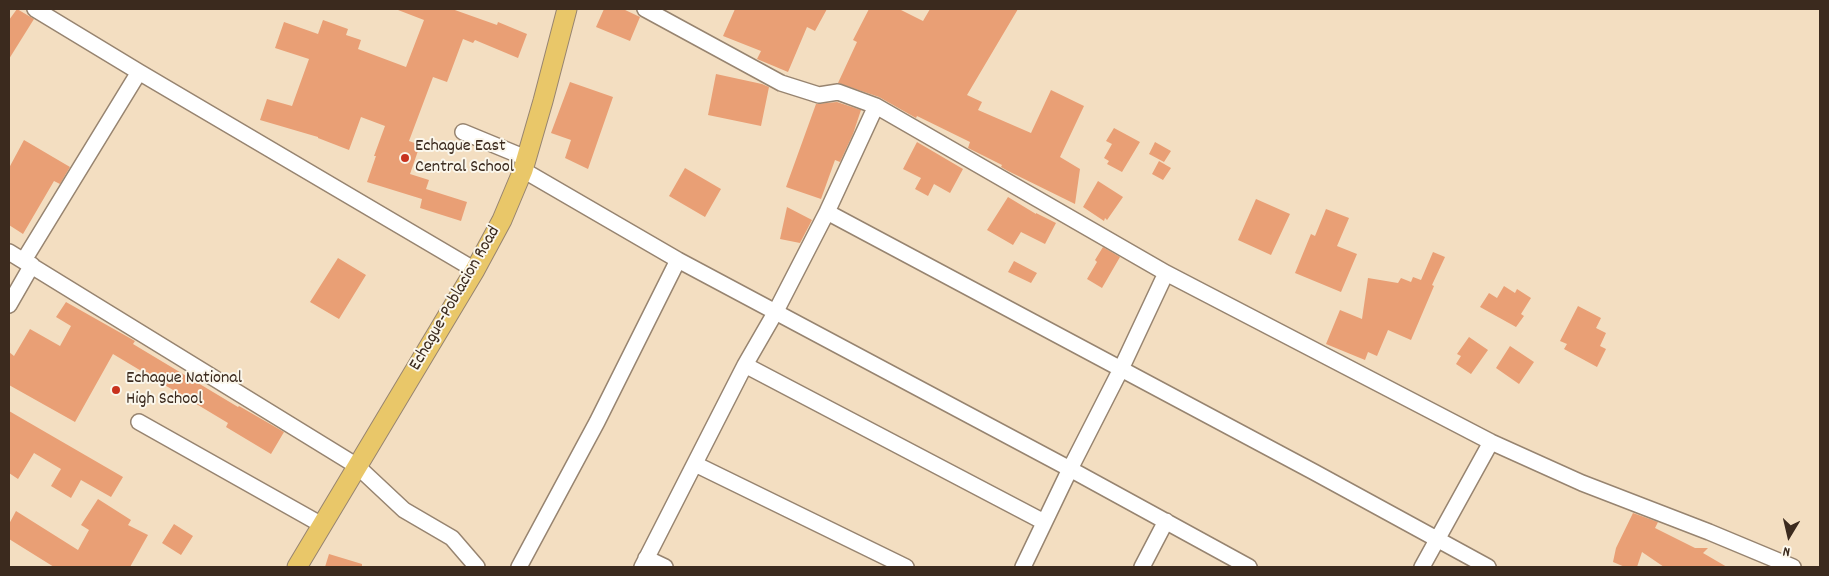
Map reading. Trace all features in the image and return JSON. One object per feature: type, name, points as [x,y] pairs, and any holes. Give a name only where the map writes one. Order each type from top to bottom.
[{"type":"main road","name":"Echague-Poblacion Road","points":[[297,567],[475,270],[502,220],[524,164],[567,9]]},
{"type":"street","points":[[35,9],[475,270]]},
{"type":"street","points":[[644,9],[781,83],[819,95],[838,92],[876,106],[1166,273],[1490,442],[1582,483],[1793,567]]},
{"type":"street","points":[[9,305],[28,263],[139,72]]},
{"type":"street","points":[[665,567],[644,563],[827,212],[876,106]]},
{"type":"street","points":[[463,132],[524,164],[678,260],[1070,469],[1249,567]]},
{"type":"street","points":[[827,212],[1488,567]]},
{"type":"street","points":[[9,252],[356,466],[404,510],[452,538],[477,567]]},
{"type":"street","points":[[519,567],[597,422],[678,260]]},
{"type":"street","points":[[1023,567],[1121,369],[1166,273]]},
{"type":"street","points":[[746,365],[1044,522]]},
{"type":"street","points":[[139,422],[322,525]]},
{"type":"street","points":[[1422,567],[1490,442]]},
{"type":"street","points":[[695,464],[906,567]]},
{"type":"street","points":[[1142,567],[1166,522]]},
{"type":"building","points":[[17,9],[34,19],[9,59],[9,20]]},
{"type":"building","points":[[398,9],[452,9],[497,25],[498,22],[527,34],[518,58],[475,40],[473,43],[463,39],[447,82],[433,77],[409,141],[420,145],[410,174],[429,180],[426,189],[467,202],[461,221],[420,208],[422,199],[367,182],[385,126],[361,117],[349,150],[318,137],[260,120],[267,99],[292,106],[309,59],[275,48],[284,22],[318,34],[323,20],[348,29],[346,35],[361,40],[358,49],[406,67],[424,20]]},
{"type":"building","points":[[604,9],[623,9],[640,17],[630,41],[596,27]]},
{"type":"building","points":[[735,9],[827,9],[815,31],[807,27],[788,72],[757,59],[761,51],[723,36]]},
{"type":"building","points":[[869,9],[899,9],[923,21],[930,9],[1018,9],[967,95],[982,102],[978,110],[1031,133],[1051,90],[1084,106],[1060,157],[1080,169],[1075,204],[1008,171],[1001,167],[1002,165],[968,148],[970,142],[917,116],[916,118],[879,97],[838,83],[857,42],[853,40]]},
{"type":"building","points":[[716,74],[769,87],[761,126],[708,115]]},
{"type":"building","points":[[570,82],[613,97],[588,169],[565,158],[571,140],[551,133]]},
{"type":"building","points":[[837,102],[861,110],[853,134],[840,162],[835,160],[821,199],[786,187],[816,104]]},
{"type":"building","points":[[1114,128],[1140,142],[1122,172],[1107,164],[1109,161],[1104,158],[1112,144],[1106,141]]},
{"type":"building","points":[[24,140],[70,167],[60,184],[54,181],[23,234],[9,225],[9,168]]},
{"type":"building","points":[[917,142],[963,169],[950,193],[934,184],[928,196],[915,189],[921,178],[903,169]]},
{"type":"building","points":[[1155,142],[1171,151],[1164,162],[1149,154]]},
{"type":"building","points":[[1159,161],[1171,168],[1163,180],[1152,174]]},
{"type":"building","points":[[685,168],[721,189],[705,217],[669,196]]},
{"type":"building","points":[[1098,181],[1123,197],[1107,220],[1105,218],[1104,221],[1083,207]]},
{"type":"building","points":[[1008,197],[1036,214],[1056,223],[1045,244],[1021,232],[1013,245],[987,230]]},
{"type":"building","points":[[1256,199],[1290,214],[1271,255],[1238,240]]},
{"type":"building","points":[[787,207],[812,220],[800,243],[780,239]]},
{"type":"building","points":[[1326,209],[1349,218],[1337,246],[1357,254],[1341,292],[1295,273],[1311,234],[1315,236]]},
{"type":"building","points":[[1103,247],[1120,257],[1102,288],[1087,279]]},
{"type":"building","points":[[1433,252],[1445,257],[1411,340],[1388,330],[1377,356],[1368,352],[1365,360],[1326,344],[1340,310],[1362,319],[1368,278],[1398,283],[1401,278],[1411,282],[1413,277],[1421,280]]},
{"type":"building","points":[[338,258],[366,275],[339,319],[310,302]]},
{"type":"building","points":[[1014,261],[1037,273],[1031,283],[1008,272]]},
{"type":"building","points":[[1504,286],[1515,293],[1517,289],[1531,298],[1521,314],[1524,316],[1516,327],[1480,307],[1489,293],[1497,298]]},
{"type":"building","points":[[66,302],[135,341],[133,344],[238,407],[284,432],[271,454],[226,427],[228,423],[113,354],[75,422],[9,385],[9,352],[14,356],[30,329],[60,346],[71,326],[56,317]]},
{"type":"building","points":[[1578,306],[1601,318],[1596,328],[1606,333],[1600,346],[1606,349],[1597,367],[1564,349],[1567,344],[1560,341]]},
{"type":"building","points":[[1469,337],[1488,350],[1471,374],[1456,364],[1461,356],[1457,354]]},
{"type":"building","points":[[1510,346],[1534,362],[1519,384],[1496,368]]},
{"type":"building","points":[[9,411],[123,477],[111,497],[81,480],[71,498],[51,486],[61,469],[34,453],[18,479],[9,473]]},
{"type":"building","points":[[98,499],[131,520],[128,525],[148,535],[130,567],[54,567],[9,539],[9,524],[16,511],[78,550],[89,530],[81,525]]},
{"type":"building","points":[[1633,513],[1658,522],[1655,528],[1695,548],[1708,548],[1703,553],[1727,567],[1664,567],[1642,552],[1637,567],[1625,567],[1613,562],[1616,548]]},
{"type":"building","points":[[174,524],[193,536],[181,555],[162,543]]},
{"type":"building","points":[[329,554],[362,564],[362,567],[325,567]]},
{"type":"place","name":"Echague East Central School","points":[[405,158]]},
{"type":"place","name":"Echague National High School","points":[[116,390]]}]
